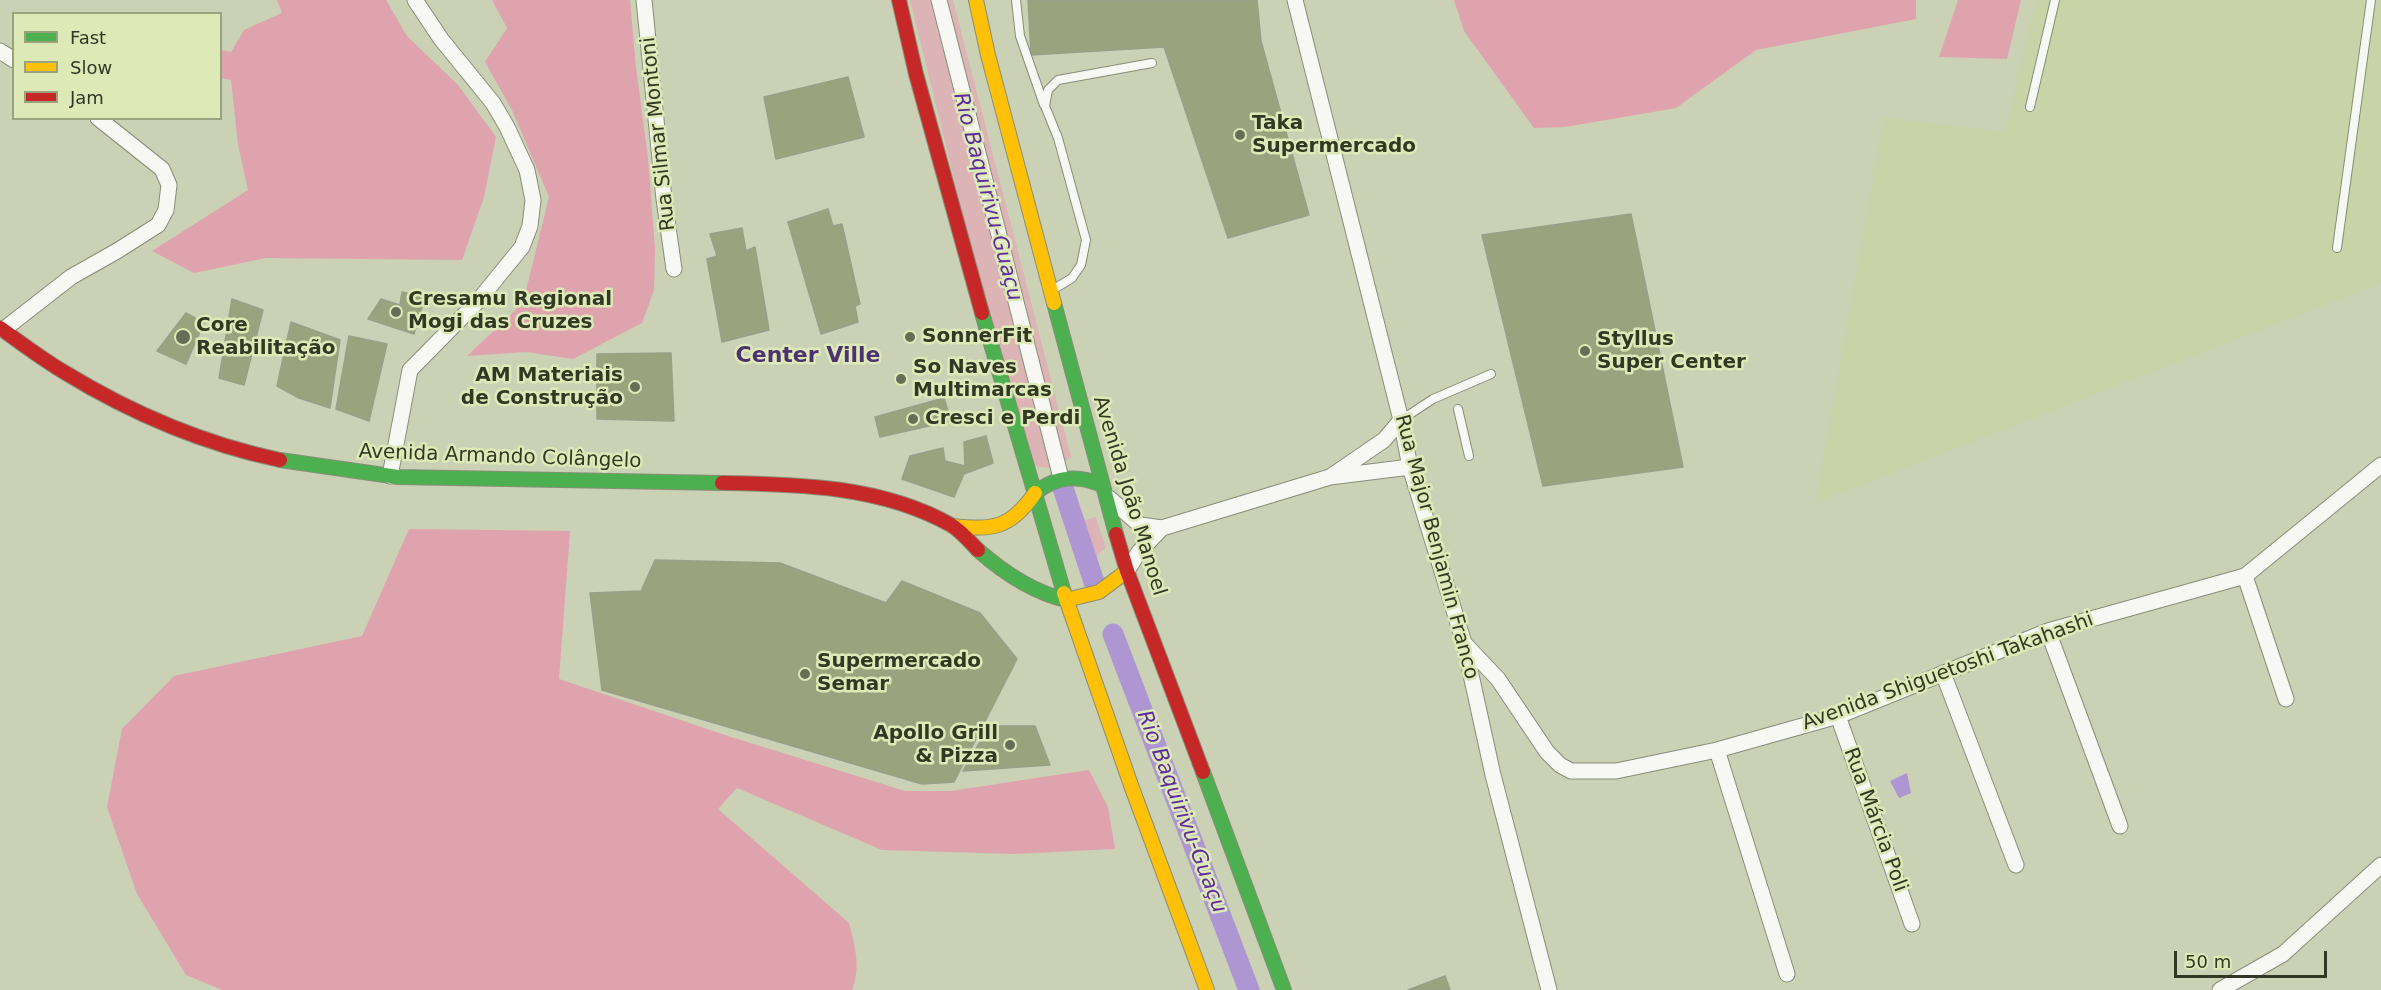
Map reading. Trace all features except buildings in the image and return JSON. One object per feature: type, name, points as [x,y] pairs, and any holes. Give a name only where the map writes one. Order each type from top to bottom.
[{"type":"main road","points":[[899,0],[916,74],[1066,600],[1125,770],[1207,990]]},
{"type":"main road","name":"Avenida João Manoel","points":[[976,0],[988,55],[1050,291],[1127,571],[1284,990]]},
{"type":"main road","name":"Avenida Armando Colângelo","points":[[2,329],[70,376],[136,411],[209,441],[266,457],[338,471],[390,476],[795,484],[876,496],[914,509],[952,526]]},
{"type":"main road","points":[[952,526],[984,529],[1008,524],[1026,508],[1035,494],[1050,482],[1061,478],[1080,476],[1102,485]]},
{"type":"main road","points":[[952,526],[982,554],[1023,584],[1044,595],[1066,600],[1093,595],[1113,584],[1127,571]]},
{"type":"street","points":[[390,476],[410,370],[478,301],[522,247],[530,226],[533,200],[527,170],[493,103],[441,39],[415,0]]},
{"type":"street","name":"Rua Silmar Montoni","points":[[644,0],[664,199],[674,269]]},
{"type":"street","points":[[939,0],[1061,478]]},
{"type":"street","name":"Rua Major Benjamin Franco","points":[[1295,0],[1401,420],[1410,467],[1464,643],[1492,775],[1550,990]]},
{"type":"street","points":[[2,329],[71,277],[158,225],[166,210],[169,185],[162,170],[100,120]]},
{"type":"street","points":[[1330,477],[1384,440],[1401,420]]},
{"type":"street","name":"Avenida Shiguetoshi Takahashi","points":[[1464,643],[1498,679],[1547,752],[1560,765],[1571,771],[1616,771],[1717,750],[1838,716],[2048,631],[2246,576],[2381,465]]},
{"type":"street","points":[[1102,485],[1110,499],[1140,525],[1162,528],[1330,477],[1410,467]]},
{"type":"street","points":[[1127,571],[1139,552],[1162,528]]},
{"type":"street","points":[[2246,576],[2286,699]]},
{"type":"street","points":[[2048,631],[2120,826]]},
{"type":"street","points":[[1943,673],[2016,865]]},
{"type":"street","name":"Rua Márcia Poli","points":[[1838,716],[1912,924]]},
{"type":"street","points":[[1717,750],[1787,974]]},
{"type":"street","points":[[2220,990],[2283,954],[2381,865]]},
{"type":"lane","points":[[1016,0],[1020,36],[1058,138],[1086,240],[1081,265],[1072,278],[1050,291]]},
{"type":"lane","points":[[2030,107],[2055,0]]},
{"type":"lane","points":[[2337,248],[2371,0]]},
{"type":"lane","points":[[1045,106],[1048,90],[1058,80],[1152,63]]},
{"type":"lane","points":[[1401,420],[1433,399],[1491,374]]},
{"type":"lane","points":[[1458,409],[1469,456]]},
{"type":"shaded area","points":[[277,0],[386,0],[407,36],[458,85],[496,137],[484,197],[462,260],[266,258],[194,273],[152,251],[248,190],[238,145],[231,80],[222,78],[222,50],[231,52],[244,30],[282,13]]},
{"type":"shaded area","points":[[492,0],[630,0],[648,158],[655,249],[654,290],[642,323],[573,359],[526,352],[467,356],[523,303],[549,197],[512,110],[485,62],[507,28]]},
{"type":"shaded area","points":[[910,0],[953,0],[1071,457],[1054,469],[1035,466],[975,264]]},
{"type":"shaded area","points":[[1454,0],[1916,0],[1916,19],[1756,50],[1676,108],[1565,127],[1534,128],[1464,31]]},
{"type":"shaded area","points":[[1958,0],[2021,0],[2007,59],[1939,57]]},
{"type":"shaded area","points":[[2036,0],[2381,0],[2381,283],[1815,503],[1884,118],[2005,132]]},
{"type":"shaded area","points":[[1096,517],[1106,548],[1095,557],[1080,556],[1072,524]]},
{"type":"shaded area","points":[[409,529],[570,531],[559,679],[728,736],[905,791],[951,791],[1089,770],[1108,807],[1115,849],[1014,854],[882,850],[737,788],[718,809],[849,923],[857,965],[852,990],[222,990],[186,975],[137,894],[107,807],[122,729],[174,676],[362,636]]},
{"type":"shaded area","points":[[1907,773],[1911,793],[1899,798],[1890,781]]},
{"type":"waterway","name":"Rio Baquirivu-Guaçu","points":[[1063,488],[1094,582]]},
{"type":"waterway","name":"Rio Baquirivu-Guaçu","points":[[1113,634],[1249,990]]},
{"type":"traffic: fast","points":[[1054,303],[1116,534]]},
{"type":"traffic: fast","points":[[982,313],[1064,593]]},
{"type":"traffic: fast","points":[[280,460],[398,477],[722,483]]},
{"type":"traffic: fast","points":[[1035,493],[1051,483],[1075,478],[1102,485]]},
{"type":"traffic: fast","points":[[978,550],[1019,581],[1066,600]]},
{"type":"traffic: fast","points":[[1203,772],[1284,990]]},
{"type":"traffic: slow","points":[[976,0],[988,55],[1054,303]]},
{"type":"traffic: slow","points":[[952,526],[979,528],[999,524],[1017,514],[1035,493]]},
{"type":"traffic: slow","points":[[1066,600],[1099,592],[1127,571]]},
{"type":"traffic: slow","points":[[1064,593],[1132,788],[1207,990]]},
{"type":"traffic: jam","points":[[899,0],[916,74],[982,313]]},
{"type":"traffic: jam","points":[[0,328],[64,372],[142,414],[196,436],[280,460]]},
{"type":"traffic: jam","points":[[722,483],[810,486],[869,495],[897,502],[951,525],[978,550]]},
{"type":"traffic: jam","points":[[1116,534],[1127,571],[1203,772]]},
{"type":"place","name":"Taka Supermercado","points":[[1240,135]]},
{"type":"place","name":"Cresamu Regional Mogi das Cruzes","points":[[396,312]]},
{"type":"place","name":"Core Reabilitação","points":[[183,337]]},
{"type":"place","name":"SonnerFit","points":[[910,337]]},
{"type":"place","name":"Styllus Super Center","points":[[1585,351]]},
{"type":"place","name":"So Naves Multimarcas","points":[[901,379]]},
{"type":"place","name":"AM Materiais de Construção","points":[[635,387]]},
{"type":"place","name":"Cresci e Perdi","points":[[913,419]]},
{"type":"place","name":"Supermercado Semar","points":[[805,674]]},
{"type":"place","name":"Apollo Grill & Pizza","points":[[1010,745]]},
{"type":"district","name":"Center Ville","points":[[808,356]]}]
